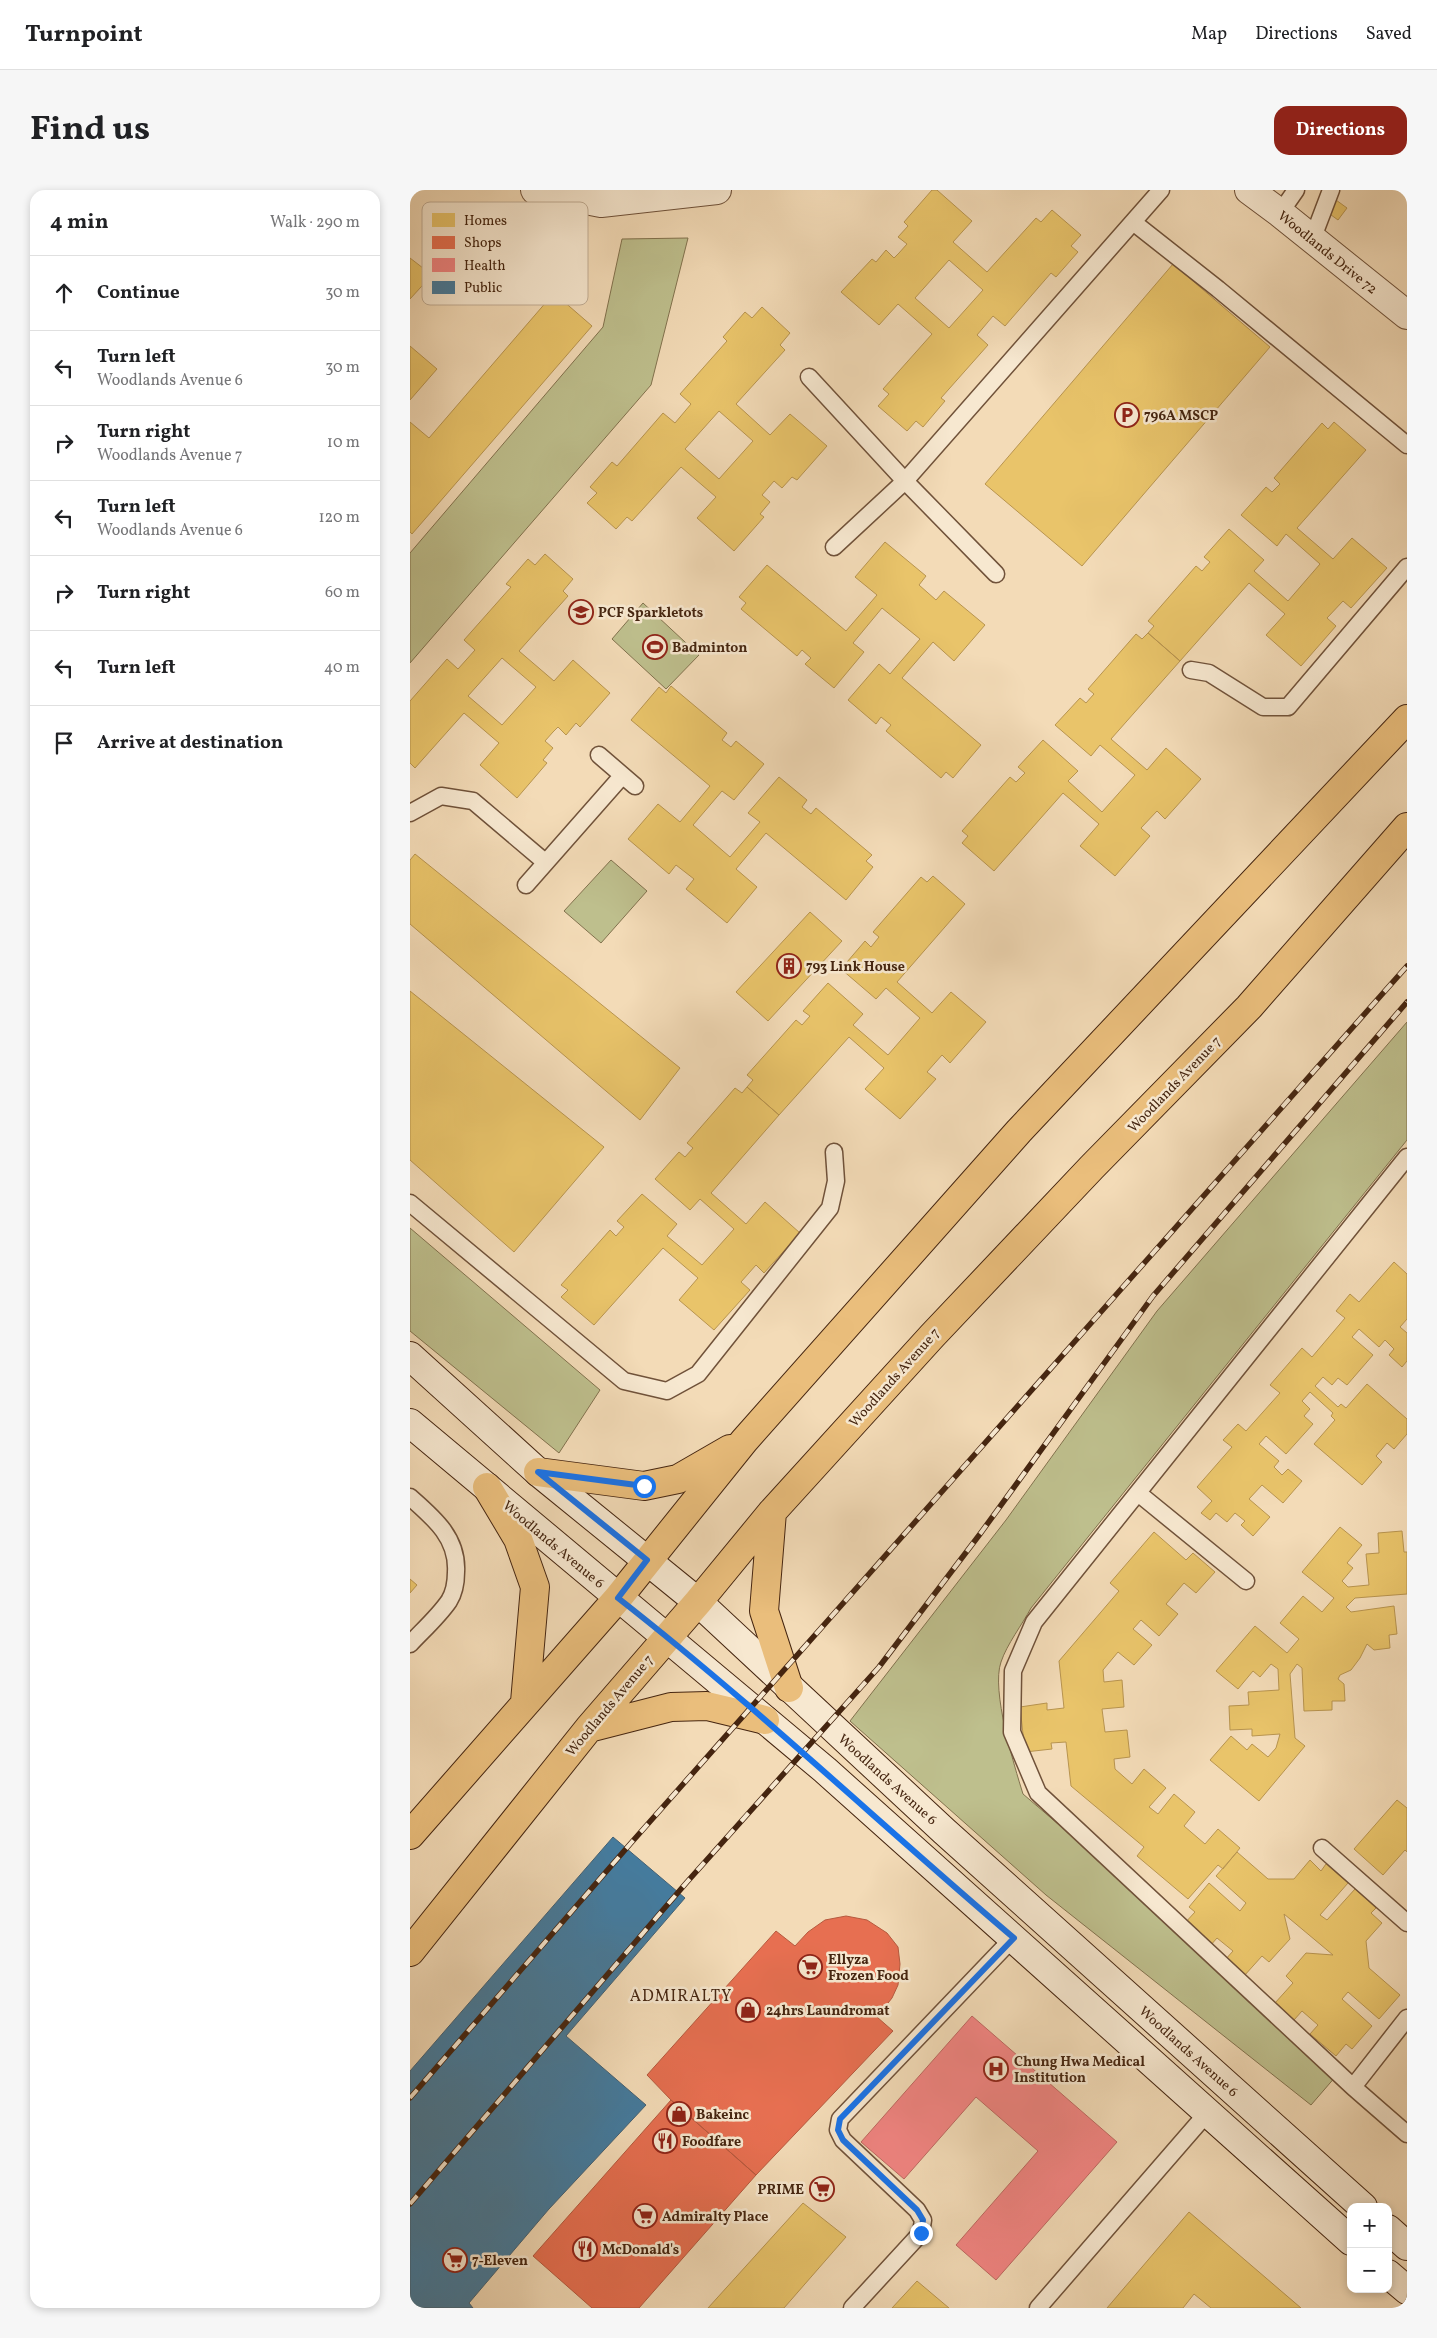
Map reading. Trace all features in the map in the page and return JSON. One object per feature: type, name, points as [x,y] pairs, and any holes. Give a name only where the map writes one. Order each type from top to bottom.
[{"type":"main road","points":[[410,1835],[618,1598],[744,1441],[1019,1131],[1407,719]]},
{"type":"main road","name":"Woodlands Avenue 7","points":[[410,1952],[588,1728],[698,1602],[772,1512],[932,1336],[1249,1008],[1407,827]]},
{"type":"main road","points":[[538,1472],[644,1486],[678,1479],[744,1441]]},
{"type":"main road","points":[[487,1488],[518,1539],[535,1587],[526,1702]]},
{"type":"main road","points":[[772,1512],[764,1611],[789,1688]]},
{"type":"main road","points":[[588,1728],[671,1707],[707,1706],[764,1720]]},
{"type":"street","points":[[537,190],[602,203],[717,190]]},
{"type":"street","name":"Woodlands Drive 72","points":[[1249,190],[1407,315]]},
{"type":"street","name":"Woodlands Avenue 6","points":[[410,1356],[538,1472],[698,1602],[789,1688],[1359,2203]]},
{"type":"street","name":"Woodlands Avenue 6","points":[[410,1423],[618,1598],[667,1636],[764,1720],[1014,1938],[1347,2237]]},
{"type":"street","points":[[1392,2233],[1407,2246]]},
{"type":"street","points":[[1392,2277],[1407,2290]]},
{"type":"lane","points":[[834,547],[905,480],[1161,190]]},
{"type":"lane","points":[[1280,213],[1296,190]]},
{"type":"lane","points":[[1312,240],[1331,190]]},
{"type":"lane","points":[[1133,222],[1218,289],[1407,446]]},
{"type":"lane","points":[[810,377],[905,480],[996,574]]},
{"type":"lane","points":[[1191,670],[1208,673],[1263,707],[1288,707],[1407,566]]},
{"type":"lane","points":[[598,756],[635,786]]},
{"type":"lane","points":[[526,885],[622,776]]},
{"type":"lane","points":[[410,813],[441,796],[473,801],[545,862]]},
{"type":"lane","points":[[410,1203],[624,1381],[667,1391],[698,1374],[830,1208],[836,1181],[834,1152]]},
{"type":"lane","points":[[1407,1157],[1034,1622],[1013,1671],[1012,1732],[1038,1793],[1353,2087],[1407,2134]]},
{"type":"lane","points":[[1138,1493],[1246,1581]]},
{"type":"lane","points":[[410,1498],[437,1521],[449,1537],[457,1559],[456,1582],[449,1601],[410,1644]]},
{"type":"lane","points":[[1322,1848],[1407,1923]]},
{"type":"lane","points":[[852,2308],[921,2233],[923,2220],[917,2210],[843,2140],[838,2130],[840,2119],[1014,1938]]},
{"type":"lane","points":[[1353,2087],[1407,2018]]},
{"type":"lane","points":[[1038,2308],[1208,2112]]},
{"type":"green space","points":[[688,238],[651,385],[410,663],[410,553],[603,327],[622,239]]},
{"type":"green space","name":"Badminton","points":[[643,603],[699,655],[666,689],[612,639]]},
{"type":"green space","points":[[611,860],[647,891],[601,943],[564,911]]},
{"type":"green space","points":[[1407,1022],[1407,1140],[1031,1608],[1007,1648],[1001,1662],[999,1675],[1001,1708],[1005,1728],[1023,1794],[1343,2068],[1311,2105],[1046,1895],[850,1721],[1006,1520],[1157,1311]]},
{"type":"green space","points":[[410,1228],[600,1390],[559,1453],[410,1331]]},
{"type":"building: Homes","points":[[932,190],[937,190],[972,221],[953,242],[987,272],[1036,218],[1041,222],[1052,210],[1081,235],[1071,246],[1078,252],[1056,277],[1051,273],[1005,326],[993,316],[977,335],[988,345],[941,398],[945,401],[923,427],[916,421],[907,431],[878,406],[889,394],[883,389],[932,334],[898,304],[879,325],[841,292],[872,259],[876,262],[886,250],[894,258],[899,253],[907,244],[898,237],[908,226],[904,222]],"holes":[[[949,260],[983,290],[949,328],[915,298]]]},
{"type":"building: Homes","points":[[1336,200],[1347,208],[1338,220],[1327,212]]},
{"type":"building: Homes","points":[[410,258],[422,267],[422,286],[410,299]]},
{"type":"building: Homes","name":"796A MSCP","points":[[1173,264],[1270,347],[1082,566],[985,484]]},
{"type":"building: Homes","points":[[544,305],[568,305],[592,326],[412,534],[410,532],[410,422],[429,438]]},
{"type":"building: Homes","points":[[762,307],[790,333],[780,345],[785,350],[736,404],[770,435],[790,414],[827,446],[797,480],[792,477],[782,488],[774,481],[762,495],[770,502],[760,514],[764,517],[734,551],[697,518],[716,497],[681,467],[632,521],[627,517],[616,529],[587,503],[597,493],[590,487],[612,462],[617,466],[663,413],[675,423],[691,404],[680,394],[727,341],[723,337],[745,312],[752,318]],"holes":[[[719,411],[753,441],[719,479],[685,449]]]},
{"type":"building: Homes","points":[[410,346],[437,369],[410,400]]},
{"type":"building: Homes","points":[[1334,422],[1366,450],[1297,528],[1333,559],[1352,538],[1387,568],[1351,608],[1343,601],[1327,618],[1336,626],[1301,666],[1266,635],[1285,614],[1249,583],[1180,661],[1148,633],[1154,626],[1148,621],[1196,566],[1202,571],[1210,562],[1204,557],[1229,529],[1264,560],[1254,571],[1288,601],[1320,564],[1286,534],[1277,546],[1241,515],[1266,487],[1272,492],[1280,484],[1274,478],[1322,423],[1328,429]]},
{"type":"building: Homes","points":[[885,542],[926,576],[919,585],[936,600],[944,591],[985,625],[954,661],[933,642],[902,678],[981,745],[953,778],[946,772],[941,778],[886,731],[891,725],[881,717],[876,724],[848,700],[879,664],[890,674],[920,639],[882,608],[853,643],[864,652],[834,688],[805,664],[811,658],[802,650],[797,656],[741,609],[746,603],[739,597],[767,565],[846,631],[877,595],[855,577]]},
{"type":"building: Homes","points":[[545,554],[573,579],[563,591],[568,596],[519,651],[554,681],[573,660],[610,693],[580,727],[576,723],[566,735],[558,727],[545,741],[553,748],[543,760],[547,763],[517,798],[480,765],[499,743],[464,713],[415,768],[410,763],[410,701],[447,659],[458,669],[475,650],[464,640],[511,587],[506,584],[528,559],[535,565]],"holes":[[[502,658],[536,687],[502,725],[468,696]]]},
{"type":"building: Homes","points":[[1148,633],[1180,661],[1111,739],[1147,770],[1166,748],[1201,779],[1165,819],[1157,811],[1141,828],[1150,836],[1115,876],[1080,846],[1099,824],[1063,793],[994,871],[962,843],[968,836],[962,831],[1010,777],[1016,782],[1025,773],[1018,767],[1043,740],[1078,771],[1068,781],[1102,812],[1135,775],[1100,745],[1091,756],[1055,725],[1080,698],[1086,703],[1094,694],[1088,689],[1136,634],[1142,639]]},
{"type":"building: Homes","points":[[671,686],[727,733],[722,740],[731,747],[736,741],[764,764],[734,800],[722,791],[693,825],[730,857],[760,822],[748,813],[779,777],[807,800],[802,807],[811,814],[816,808],[872,855],[866,861],[873,867],[846,900],[766,833],[736,869],[757,887],[727,923],[686,889],[694,879],[676,865],[669,874],[628,839],[658,804],[680,822],[710,786],[631,720],[659,687],[666,693]]},
{"type":"building: Homes","points":[[415,854],[680,1068],[640,1120],[410,924],[410,860]]},
{"type":"building: Homes","points":[[933,876],[965,904],[897,982],[932,1013],[951,992],[986,1022],[950,1063],[942,1055],[927,1072],[936,1079],[900,1119],[865,1089],[884,1068],[849,1037],[779,1115],[747,1087],[753,1080],[747,1075],[796,1020],[802,1025],[810,1016],[803,1011],[828,983],[863,1014],[853,1025],[888,1055],[920,1018],[886,988],[876,999],[841,969],[865,941],[871,947],[879,937],[873,932],[921,877],[927,882]]},
{"type":"building: Homes","name":"793 Link House","points":[[810,912],[842,941],[768,1021],[736,992]]},
{"type":"building: Homes","points":[[410,991],[604,1147],[514,1252],[410,1160]]},
{"type":"building: Homes","points":[[747,1087],[779,1115],[711,1193],[746,1224],[765,1202],[800,1233],[764,1273],[756,1265],[741,1282],[750,1290],[714,1330],[679,1300],[698,1278],[663,1248],[594,1325],[561,1297],[568,1290],[561,1285],[610,1230],[616,1236],[624,1227],[617,1221],[642,1194],[677,1224],[667,1236],[702,1265],[734,1229],[700,1199],[690,1210],[655,1179],[679,1152],[685,1157],[693,1148],[687,1143],[735,1088],[742,1093]]},
{"type":"building: Homes","points":[[1394,1262],[1407,1274],[1407,1319],[1400,1327],[1407,1333],[1407,1361],[1402,1367],[1389,1355],[1394,1349],[1385,1340],[1379,1347],[1359,1329],[1352,1337],[1373,1355],[1347,1385],[1338,1378],[1332,1385],[1323,1377],[1315,1386],[1338,1407],[1341,1404],[1346,1408],[1367,1384],[1407,1419],[1407,1434],[1394,1449],[1387,1443],[1376,1456],[1382,1462],[1362,1485],[1314,1444],[1335,1420],[1331,1416],[1333,1413],[1310,1392],[1302,1401],[1310,1409],[1304,1416],[1313,1424],[1286,1454],[1266,1436],[1259,1444],[1279,1461],[1274,1467],[1282,1475],[1288,1469],[1302,1481],[1283,1503],[1262,1485],[1249,1499],[1270,1517],[1253,1536],[1241,1525],[1245,1521],[1235,1513],[1227,1522],[1216,1513],[1210,1520],[1201,1513],[1212,1501],[1197,1487],[1232,1447],[1223,1440],[1238,1424],[1246,1431],[1280,1393],[1270,1385],[1302,1348],[1312,1357],[1345,1318],[1336,1311],[1350,1294],[1359,1302]]},
{"type":"building: Homes","points":[[1340,1527],[1362,1545],[1347,1563],[1353,1568],[1342,1581],[1348,1587],[1369,1585],[1366,1554],[1379,1553],[1378,1533],[1402,1531],[1404,1552],[1407,1552],[1407,1594],[1355,1598],[1346,1607],[1351,1612],[1394,1606],[1397,1634],[1389,1635],[1390,1648],[1374,1650],[1367,1644],[1351,1670],[1340,1675],[1338,1679],[1344,1684],[1345,1701],[1332,1701],[1332,1710],[1304,1711],[1302,1668],[1297,1664],[1290,1674],[1295,1738],[1305,1746],[1259,1801],[1210,1760],[1231,1736],[1247,1750],[1252,1744],[1268,1757],[1276,1748],[1280,1734],[1252,1736],[1252,1729],[1230,1730],[1229,1706],[1249,1705],[1248,1692],[1279,1690],[1278,1669],[1271,1664],[1260,1677],[1253,1671],[1238,1689],[1216,1671],[1255,1626],[1287,1653],[1299,1639],[1280,1623],[1303,1596],[1322,1612],[1334,1598],[1302,1572]]},
{"type":"building: Homes","points":[[1154,1532],[1186,1560],[1193,1553],[1215,1572],[1196,1593],[1184,1583],[1166,1604],[1178,1614],[1159,1636],[1141,1620],[1133,1629],[1152,1645],[1134,1665],[1118,1652],[1103,1670],[1104,1682],[1122,1680],[1124,1707],[1102,1709],[1105,1732],[1127,1730],[1130,1757],[1114,1759],[1115,1769],[1132,1784],[1144,1769],[1166,1788],[1149,1807],[1158,1814],[1174,1794],[1195,1812],[1184,1826],[1205,1844],[1218,1829],[1240,1848],[1223,1869],[1218,1865],[1188,1899],[1137,1856],[1144,1847],[1071,1786],[1066,1742],[1051,1743],[1052,1749],[1025,1752],[1020,1707],[1047,1703],[1047,1710],[1064,1708],[1059,1661],[1119,1591],[1110,1583]]},
{"type":"building: Homes","points":[[410,1579],[417,1585],[410,1593]]},
{"type":"building: Homes","points":[[1397,1800],[1407,1808],[1407,1852],[1405,1850],[1383,1875],[1354,1849]]},
{"type":"building: Homes","points":[[1237,1852],[1268,1879],[1294,1879],[1310,1860],[1321,1871],[1326,1864],[1348,1883],[1320,1915],[1327,1920],[1355,1889],[1376,1908],[1371,1913],[1382,1923],[1366,1941],[1369,1968],[1400,1995],[1379,2019],[1348,1992],[1342,1999],[1372,2026],[1352,2049],[1346,2044],[1336,2056],[1310,2034],[1318,2025],[1302,2011],[1294,2020],[1275,2003],[1293,1983],[1286,1976],[1306,1953],[1333,1955],[1284,1914],[1290,1939],[1269,1962],[1262,1956],[1244,1976],[1225,1960],[1233,1951],[1217,1938],[1210,1946],[1184,1924],[1195,1912],[1189,1907],[1209,1883],[1240,1911],[1246,1903],[1216,1876]]},
{"type":"building: Homes","points":[[803,2203],[846,2237],[784,2308],[708,2308]]},
{"type":"building: Homes","points":[[1189,2212],[1301,2308],[1211,2308],[1194,2294],[1183,2308],[1107,2308]]},
{"type":"building: Homes","points":[[917,2281],[949,2308],[892,2308]]},
{"type":"building: Shops","points":[[846,1916],[867,1920],[887,1933],[898,1947],[900,1964],[898,1985],[892,1998],[877,2017],[893,2031],[756,2175],[671,2100],[647,2075],[776,1931],[795,1946],[808,1932],[825,1920]]},
{"type":"building: Shops","name":"Admiralty Place","points":[[671,2100],[756,2175],[639,2308],[592,2308],[533,2256]]},
{"type":"building: Health","points":[[972,2016],[1117,2142],[996,2280],[956,2245],[1038,2151],[976,2097],[904,2179],[861,2142]]},
{"type":"building: Public","points":[[613,1837],[685,1898],[566,2036],[646,2105],[549,2209],[469,2303],[473,2308],[410,2308],[410,2071]]},
{"type":"railway","points":[[410,2098],[631,1843],[1407,966]]},
{"type":"railway","points":[[410,2204],[687,1882],[879,1667],[980,1534],[1153,1296],[1407,1002]]},
{"type":"place","name":"796A MSCP","points":[[1127,415]]},
{"type":"place","name":"PCF Sparkletots","points":[[581,612]]},
{"type":"place","name":"Badminton","points":[[655,647]]},
{"type":"place","name":"793 Link House","points":[[789,966]]},
{"type":"place","name":"Ellyza Frozen Food","points":[[810,1967]]},
{"type":"place","name":"24hrs Laundromat","points":[[748,2010]]},
{"type":"place","name":"Chung Hwa Medical Institution","points":[[996,2069]]},
{"type":"place","name":"Bakeinc","points":[[679,2114]]},
{"type":"place","name":"Foodfare","points":[[665,2141]]},
{"type":"place","name":"PRIME","points":[[822,2189]]},
{"type":"place","name":"Admiralty Place","points":[[645,2216]]},
{"type":"place","name":"McDonald's","points":[[585,2249]]},
{"type":"place","name":"7-Eleven","points":[[455,2260]]},
{"type":"district","name":"ADMIRALTY","points":[[681,1995]]},
{"type":"route","points":[[644,1486],[538,1472],[647,1560],[618,1598],[667,1636],[825,1770],[927,1863],[1014,1938],[840,2119],[838,2130],[843,2140],[917,2210],[923,2220],[921,2233]]}]
